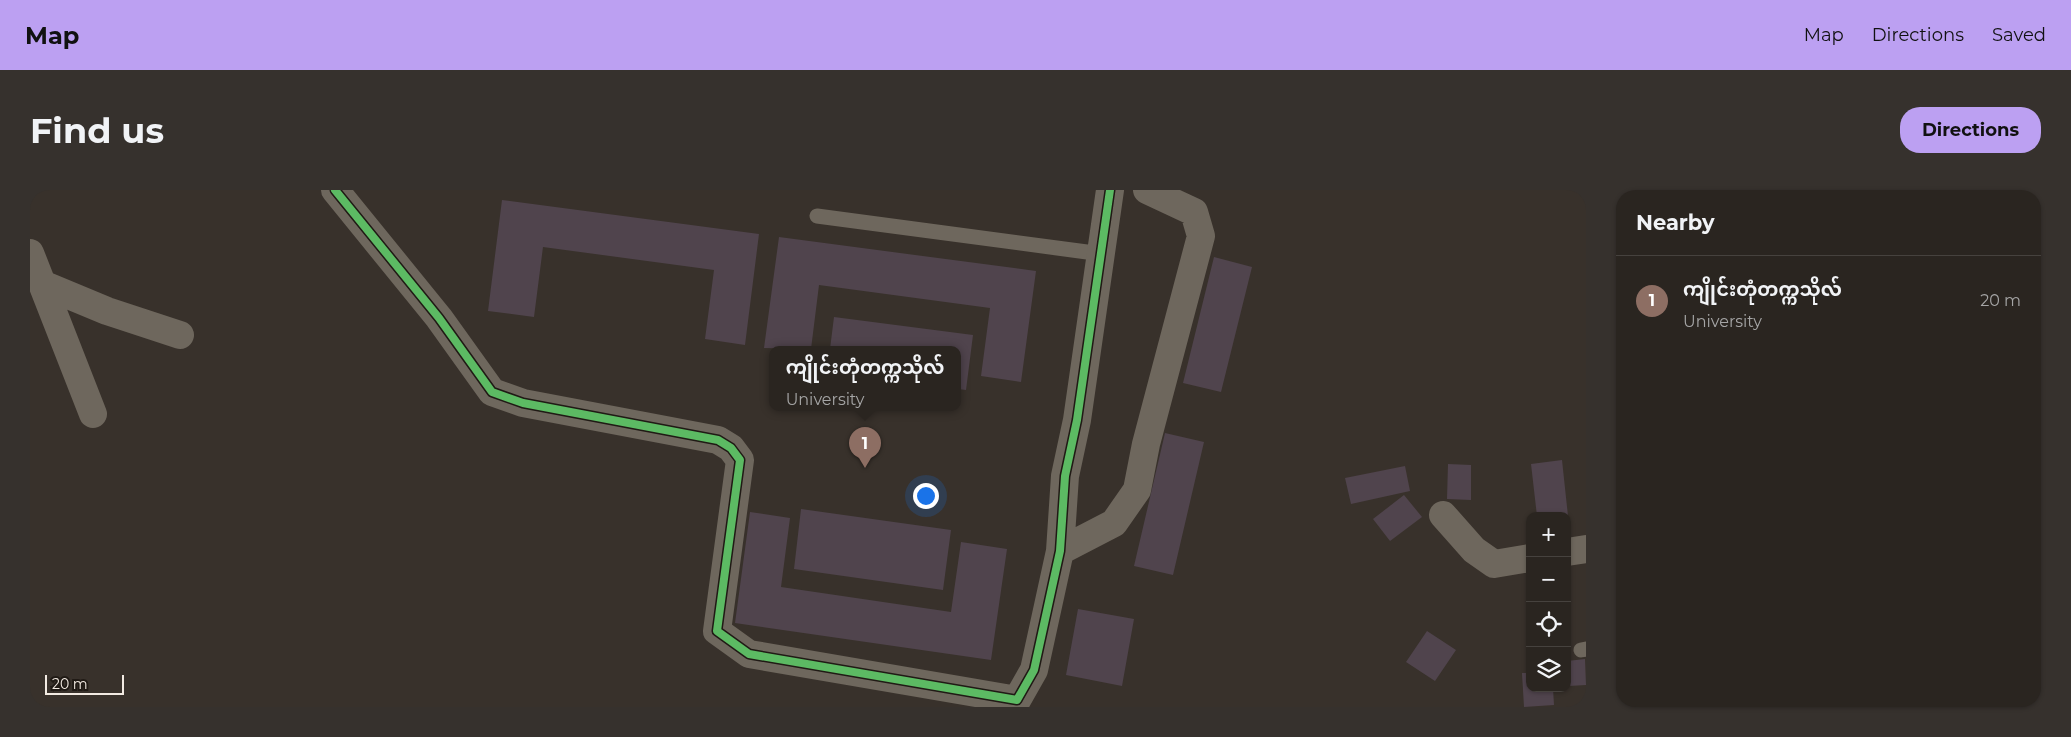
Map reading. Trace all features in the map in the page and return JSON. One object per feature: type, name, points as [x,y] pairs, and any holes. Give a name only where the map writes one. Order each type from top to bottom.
[{"type":"street","points":[[335,190],[440,318],[492,392],[523,403],[718,440],[732,448],[740,460],[716,632],[749,654],[1017,700],[1034,670],[1060,552],[1064,476],[1077,420],[1110,190]]},
{"type":"street","points":[[1060,552],[1114,523],[1137,490],[1146,444],[1201,236],[1194,212],[1147,190]]},
{"type":"street","points":[[30,253],[93,414]]},
{"type":"street","points":[[42,284],[107,311],[180,335]]},
{"type":"street","points":[[1443,515],[1474,550],[1494,564],[1526,559]]},
{"type":"street","points":[[1571,551],[1586,549]]},
{"type":"lane","points":[[817,216],[1102,254]]},
{"type":"building","points":[[502,200],[759,234],[745,345],[705,339],[714,270],[543,247],[534,317],[488,311]]},
{"type":"building","points":[[779,237],[1036,271],[1021,382],[981,376],[990,308],[819,285],[811,346],[769,346],[769,348],[764,348]]},
{"type":"building","points":[[1214,257],[1252,267],[1221,392],[1183,383]]},
{"type":"building","points":[[834,317],[973,335],[966,390],[961,389],[961,346],[830,346]]},
{"type":"building","points":[[1165,433],[1204,442],[1173,575],[1134,566]]},
{"type":"building","points":[[1562,460],[1568,512],[1537,512],[1531,464]]},
{"type":"building","points":[[1448,464],[1471,465],[1471,500],[1447,499]]},
{"type":"building","points":[[1405,466],[1410,491],[1351,504],[1345,478]]},
{"type":"building","points":[[1404,495],[1422,517],[1390,541],[1373,519]]},
{"type":"building","points":[[801,509],[951,530],[943,590],[794,569]]},
{"type":"building","points":[[750,512],[790,518],[781,587],[951,612],[961,542],[1007,549],[991,660],[735,623]]},
{"type":"building","points":[[1078,609],[1134,619],[1122,686],[1066,675]]},
{"type":"building","points":[[1427,631],[1456,650],[1435,681],[1406,662]]},
{"type":"building","points":[[1585,659],[1586,685],[1571,686],[1571,661]]},
{"type":"building","points":[[1522,673],[1526,673],[1526,692],[1553,692],[1554,705],[1524,707]]},
{"type":"cycle path","points":[[335,190],[439,318],[492,392],[523,403],[718,440],[731,448],[740,460],[717,631],[749,654],[1017,700],[1034,670],[1060,551],[1065,476],[1077,420],[1110,190]]},
{"type":"place","name":"ကျိုင်းတုံတက္ကသိုလ်","points":[[865,468]]}]
